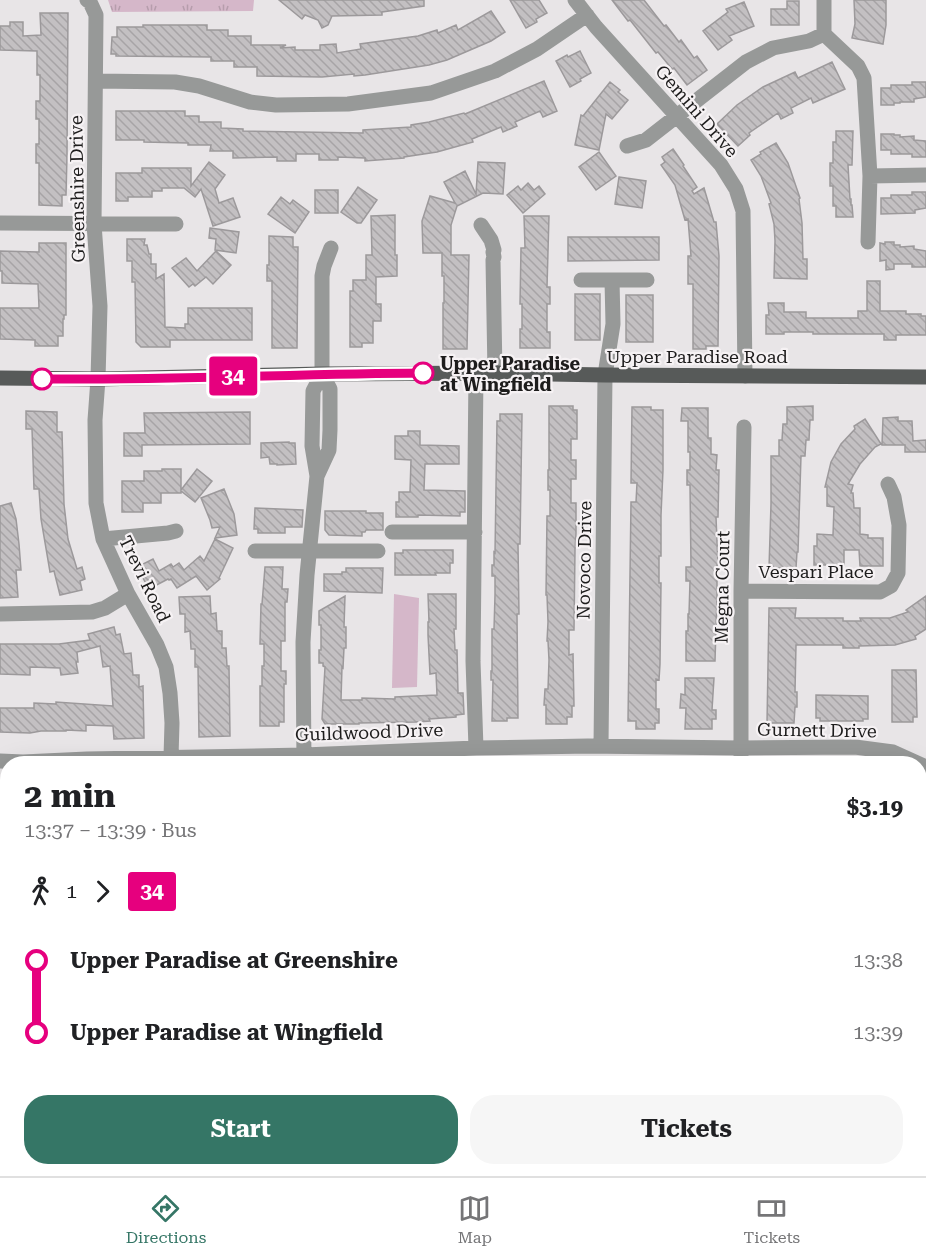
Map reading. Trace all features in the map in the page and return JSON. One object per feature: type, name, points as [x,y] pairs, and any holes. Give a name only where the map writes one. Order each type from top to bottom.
[{"type":"main road","name":"Upper Paradise Road","points":[[0,378],[98,379],[495,372],[926,377]]},
{"type":"street","name":"Greenshire Drive","points":[[87,0],[96,15],[94,224],[100,306],[98,379]]},
{"type":"street","name":"Gemini Drive","points":[[575,0],[596,27],[721,165],[736,189],[743,211],[745,376]]},
{"type":"street","points":[[825,0],[824,34],[858,66],[864,78],[870,176],[868,242]]},
{"type":"street","points":[[96,81],[175,82],[199,86],[249,102],[276,105],[348,104],[431,93],[495,71],[537,49],[587,15]]},
{"type":"street","points":[[627,146],[646,141],[746,62],[773,48],[809,41],[824,34]]},
{"type":"street","points":[[870,176],[926,175]]},
{"type":"street","points":[[0,223],[176,224]]},
{"type":"street","points":[[481,225],[491,240],[494,250],[495,372]]},
{"type":"street","points":[[304,756],[303,642],[317,476],[312,446],[313,391],[322,374],[322,276],[331,248]]},
{"type":"street","points":[[581,280],[647,280]]},
{"type":"street","name":"Novoco Drive","points":[[601,746],[605,375],[612,324],[612,280]]},
{"type":"street","points":[[476,373],[473,661],[476,748]]},
{"type":"street","name":"Trevi Road","points":[[98,379],[95,420],[96,503],[104,539],[119,576],[157,645],[166,667],[171,713],[171,756]]},
{"type":"street","name":"Megna Court","points":[[740,756],[744,426]]},
{"type":"street","name":"Vespari Place","points":[[741,591],[880,592],[891,586],[898,573],[899,525],[894,497],[888,484]]},
{"type":"street","points":[[104,539],[176,531]]},
{"type":"street","points":[[392,532],[475,532]]},
{"type":"street","points":[[255,551],[378,551]]},
{"type":"street","points":[[0,614],[92,612],[105,608],[128,594]]},
{"type":"street","name":"Guildwood Drive","points":[[406,756],[476,748],[601,746],[740,756]]},
{"type":"street","name":"Gurnett Drive","points":[[740,756],[855,747],[893,752],[902,756]]},
{"type":"green space","points":[[108,0],[254,0],[253,11],[112,12]]},
{"type":"green space","points":[[394,594],[419,598],[417,687],[392,688]]},
{"type":"building","points":[[279,0],[424,0],[424,6],[382,12],[382,15],[332,16],[328,25],[322,28],[318,20],[305,15],[302,19]]},
{"type":"building","points":[[510,0],[539,0],[547,13],[526,28]]},
{"type":"building","points":[[612,0],[644,0],[664,26],[666,25],[679,42],[681,40],[694,58],[697,56],[707,70],[687,85],[674,68],[672,69],[658,52],[656,53]]},
{"type":"building","points":[[854,0],[886,0],[883,44],[852,38],[855,24]]},
{"type":"building","points":[[787,1],[799,1],[799,25],[771,25],[771,9],[787,9]]},
{"type":"building","points":[[744,2],[754,26],[729,36],[732,40],[718,50],[703,31],[728,12],[726,9]]},
{"type":"building","points":[[491,11],[505,32],[491,41],[447,60],[429,65],[365,75],[257,76],[257,67],[234,67],[234,61],[211,61],[211,57],[116,56],[116,54],[111,54],[112,37],[117,37],[117,27],[207,25],[207,30],[228,30],[228,36],[251,36],[251,45],[286,45],[280,48],[320,50],[320,45],[336,44],[337,53],[361,49],[360,44],[418,36],[437,30],[438,33],[456,25],[458,30]]},
{"type":"building","points":[[40,13],[68,13],[66,195],[62,195],[62,206],[39,205],[39,163],[36,163],[36,144],[39,144],[39,119],[36,119],[36,101],[40,101],[40,75],[37,75],[37,51],[0,50],[0,26],[10,26],[10,22],[23,22],[23,36],[41,35]]},
{"type":"building","points":[[580,51],[591,73],[570,87],[556,61]]},
{"type":"building","points":[[832,62],[845,89],[813,103],[811,98],[791,108],[793,113],[781,119],[778,113],[749,133],[750,135],[738,146],[717,124],[737,105],[763,87],[795,72],[798,78]]},
{"type":"building","points":[[544,81],[557,111],[543,117],[540,111],[515,122],[517,126],[503,132],[501,127],[472,139],[473,142],[404,158],[365,161],[365,158],[338,157],[338,160],[319,160],[319,154],[296,154],[296,161],[277,161],[277,157],[233,158],[233,151],[210,151],[211,145],[116,140],[116,111],[185,111],[185,116],[199,116],[199,122],[221,122],[221,128],[243,129],[243,131],[363,133],[363,130],[411,127],[411,125],[465,114]]},
{"type":"building","points":[[610,82],[628,100],[612,119],[606,114],[599,150],[575,145],[581,115],[583,116]]},
{"type":"building","points":[[912,82],[926,82],[926,97],[914,99],[914,102],[881,105],[881,88],[891,88],[891,85],[912,85]]},
{"type":"building","points":[[836,131],[853,131],[852,165],[848,165],[853,217],[836,217],[836,206],[833,206],[830,163],[833,163],[833,142],[836,142]]},
{"type":"building","points":[[881,134],[894,134],[900,137],[914,136],[914,140],[926,141],[926,157],[891,154],[891,150],[881,150]]},
{"type":"building","points":[[776,143],[788,163],[800,198],[803,259],[807,259],[807,279],[774,278],[775,241],[769,204],[771,203],[761,176],[751,160]]},
{"type":"building","points":[[673,149],[697,187],[692,191],[694,194],[704,188],[714,222],[716,222],[719,256],[718,346],[706,346],[706,349],[693,349],[693,284],[688,284],[688,256],[691,256],[688,219],[685,220],[675,185],[661,165],[665,162],[662,157]]},
{"type":"building","points":[[599,152],[616,176],[596,190],[579,167]]},
{"type":"building","points":[[209,162],[225,175],[215,189],[219,203],[233,198],[240,217],[213,226],[201,189],[195,197],[184,188],[162,188],[162,191],[152,191],[152,197],[128,197],[128,201],[116,201],[116,173],[142,173],[142,168],[191,168],[191,186]]},
{"type":"building","points":[[478,162],[505,163],[503,194],[483,193],[457,206],[451,225],[451,255],[469,255],[467,349],[443,349],[442,253],[423,253],[422,221],[430,196],[455,203],[444,182],[465,171],[476,194]]},
{"type":"building","points":[[619,177],[646,181],[642,208],[615,204]]},
{"type":"building","points":[[528,183],[534,190],[539,186],[545,194],[523,213],[507,195],[518,186],[521,190]]},
{"type":"building","points":[[358,187],[377,200],[361,223],[357,223],[341,212]]},
{"type":"building","points":[[315,190],[338,190],[338,213],[315,213]]},
{"type":"building","points":[[912,192],[926,192],[926,208],[915,210],[915,213],[881,214],[881,198],[891,198],[891,195],[912,195]]},
{"type":"building","points":[[281,197],[290,204],[293,200],[309,212],[295,233],[268,214]]},
{"type":"building","points":[[395,215],[397,276],[376,277],[376,304],[381,304],[381,321],[373,321],[373,343],[362,343],[362,347],[350,347],[350,291],[353,291],[353,280],[366,280],[366,255],[372,255],[371,216]]},
{"type":"building","points":[[524,216],[549,216],[547,287],[550,287],[550,304],[547,304],[547,332],[550,332],[550,348],[520,348],[520,329],[522,329],[521,248],[525,248]]},
{"type":"building","points":[[210,228],[239,232],[236,253],[215,250],[216,239],[209,238]]},
{"type":"building","points":[[269,236],[293,237],[293,247],[298,247],[297,348],[272,348],[272,281],[267,281]]},
{"type":"building","points":[[568,237],[659,237],[659,260],[568,261]]},
{"type":"building","points":[[127,239],[145,239],[144,245],[147,245],[149,254],[151,254],[151,264],[156,264],[156,279],[164,274],[165,327],[185,328],[185,324],[188,324],[188,308],[252,308],[252,340],[170,340],[170,347],[141,347],[136,342],[135,282],[132,282],[132,261],[127,261]]},
{"type":"building","points":[[885,242],[894,242],[894,245],[900,245],[900,247],[914,246],[914,249],[926,251],[926,267],[894,264],[894,269],[886,270],[886,260],[880,261],[880,243],[885,244]]},
{"type":"building","points":[[39,243],[66,243],[66,315],[63,319],[63,336],[58,336],[58,346],[35,346],[35,340],[0,339],[0,308],[39,307],[38,284],[2,283],[0,251],[39,252]]},
{"type":"building","points":[[216,251],[231,265],[213,284],[206,277],[195,286],[193,284],[189,287],[172,268],[186,258],[197,271]]},
{"type":"building","points":[[867,281],[880,281],[880,311],[906,311],[906,314],[926,316],[926,335],[896,335],[896,340],[884,340],[884,334],[784,332],[784,334],[766,334],[768,303],[784,303],[784,312],[806,312],[806,318],[858,318],[858,311],[867,311]]},
{"type":"building","points":[[575,294],[600,294],[600,340],[575,340]]},
{"type":"building","points":[[626,295],[653,295],[653,342],[626,342]]},
{"type":"building","points":[[549,406],[573,406],[573,410],[577,410],[577,439],[571,439],[571,460],[576,460],[576,479],[571,479],[571,503],[576,503],[574,630],[569,630],[569,655],[573,654],[574,706],[572,706],[572,717],[567,717],[567,724],[546,724],[546,705],[544,705],[545,689],[548,689],[549,660],[546,595],[547,516],[550,516]]},
{"type":"building","points":[[813,406],[809,440],[806,440],[805,456],[801,456],[796,568],[769,568],[771,456],[779,456],[779,440],[782,440],[783,424],[787,424],[787,407]]},
{"type":"building","points":[[632,407],[651,407],[651,410],[663,410],[661,556],[659,556],[660,664],[659,680],[656,679],[656,709],[659,709],[659,723],[655,723],[655,729],[636,729],[636,721],[628,721],[631,502],[636,502],[637,483],[631,483]]},
{"type":"building","points":[[682,408],[708,408],[708,438],[711,438],[711,454],[717,455],[716,470],[719,470],[718,517],[716,517],[718,565],[715,661],[686,661],[690,581],[686,581],[686,567],[691,567],[690,485],[687,485],[690,452],[688,452],[688,421],[681,421]]},
{"type":"building","points":[[26,411],[57,412],[57,432],[62,432],[64,504],[68,539],[77,569],[82,567],[85,579],[80,581],[82,590],[60,595],[54,571],[50,572],[41,519],[39,489],[34,489],[32,429],[26,429]]},
{"type":"building","points":[[250,412],[250,444],[142,445],[142,456],[124,456],[124,433],[145,433],[144,413]]},
{"type":"building","points":[[500,414],[522,414],[520,544],[518,544],[519,614],[517,614],[518,718],[492,721],[493,680],[491,680],[491,671],[495,576],[492,576],[492,565],[494,565],[495,553],[497,421],[500,421]]},
{"type":"building","points":[[898,417],[898,421],[912,421],[913,441],[926,440],[926,452],[905,452],[905,445],[882,445],[883,418]]},
{"type":"building","points":[[865,419],[881,444],[875,447],[860,464],[848,484],[853,485],[851,493],[853,493],[854,508],[860,508],[860,534],[868,535],[868,538],[883,538],[883,566],[860,566],[859,550],[844,550],[844,565],[814,565],[814,546],[817,546],[817,534],[833,535],[834,507],[827,506],[827,487],[825,487],[831,462],[841,444],[855,429],[854,426]]},
{"type":"building","points":[[408,431],[420,431],[420,445],[459,446],[459,464],[425,464],[424,490],[465,491],[465,512],[460,512],[460,516],[396,517],[399,492],[410,492],[411,460],[395,459],[395,436],[408,436]]},
{"type":"building","points":[[261,443],[295,443],[296,464],[270,464],[269,457],[261,458]]},
{"type":"building","points":[[162,469],[181,469],[181,490],[197,469],[212,481],[195,502],[181,491],[181,493],[161,493],[161,503],[143,503],[143,512],[122,512],[122,481],[144,481],[144,471],[162,471]]},
{"type":"building","points":[[224,489],[234,514],[237,535],[215,538],[220,527],[212,528],[201,498]]},
{"type":"building","points":[[11,503],[16,519],[21,570],[16,570],[18,597],[0,598],[0,506]]},
{"type":"building","points":[[255,508],[303,510],[302,527],[285,527],[285,533],[258,533],[258,529],[254,529]]},
{"type":"building","points":[[325,511],[383,513],[383,530],[366,530],[362,532],[362,536],[329,535],[325,530]]},
{"type":"building","points":[[215,539],[233,548],[220,579],[207,590],[196,576],[177,588],[171,579],[168,579],[149,589],[137,567],[153,559],[159,571],[171,564],[173,567],[179,563],[184,570],[200,556],[204,561]]},
{"type":"building","points":[[403,550],[453,550],[450,573],[395,575],[395,553],[403,553]]},
{"type":"building","points":[[265,567],[283,567],[282,589],[288,589],[287,602],[285,602],[285,641],[281,641],[281,671],[286,671],[284,722],[279,722],[279,726],[260,726],[260,686],[262,686],[262,666],[264,666],[264,644],[260,644],[261,604]]},
{"type":"building","points":[[346,568],[383,568],[382,593],[324,591],[324,574],[342,574],[346,572]]},
{"type":"building","points":[[428,594],[456,594],[455,650],[457,650],[458,693],[463,693],[464,714],[456,715],[456,717],[429,719],[430,721],[325,724],[322,719],[325,667],[323,663],[319,663],[321,625],[319,625],[319,611],[345,596],[346,648],[344,648],[342,667],[341,700],[395,699],[395,697],[437,695],[436,673],[430,674]]},
{"type":"building","points":[[210,596],[211,614],[216,613],[217,631],[222,631],[222,648],[226,648],[227,666],[229,666],[230,736],[199,737],[198,667],[195,667],[195,649],[191,649],[190,631],[185,632],[185,614],[180,614],[179,597]]},
{"type":"building","points":[[926,596],[926,629],[915,636],[916,639],[895,645],[859,646],[859,648],[843,648],[843,645],[796,645],[797,707],[795,707],[794,723],[767,723],[769,608],[796,608],[795,618],[843,618],[843,621],[861,621],[860,618],[890,618],[908,612],[906,610]]},
{"type":"building","points":[[114,627],[116,635],[120,634],[124,654],[131,653],[133,675],[139,675],[139,687],[143,686],[144,738],[114,739],[113,726],[86,725],[86,731],[0,732],[0,708],[34,708],[34,703],[56,704],[56,702],[113,706],[110,666],[103,667],[100,646],[77,652],[78,673],[61,675],[60,668],[30,667],[30,675],[0,674],[0,644],[59,644],[90,640],[88,634]]},
{"type":"building","points":[[892,670],[916,670],[917,717],[913,717],[913,722],[892,722]]},
{"type":"building","points":[[685,678],[714,678],[712,710],[716,710],[716,719],[712,719],[712,729],[685,729],[686,708],[680,708],[681,694],[685,695]]},
{"type":"building","points":[[816,695],[868,696],[868,719],[820,721],[820,718],[816,718]]},
{"type":"bus line","name":"34","points":[[42,379],[423,373]]},
{"type":"place","name":"Upper Paradise at Wingfield","points":[[423,373]]}]
